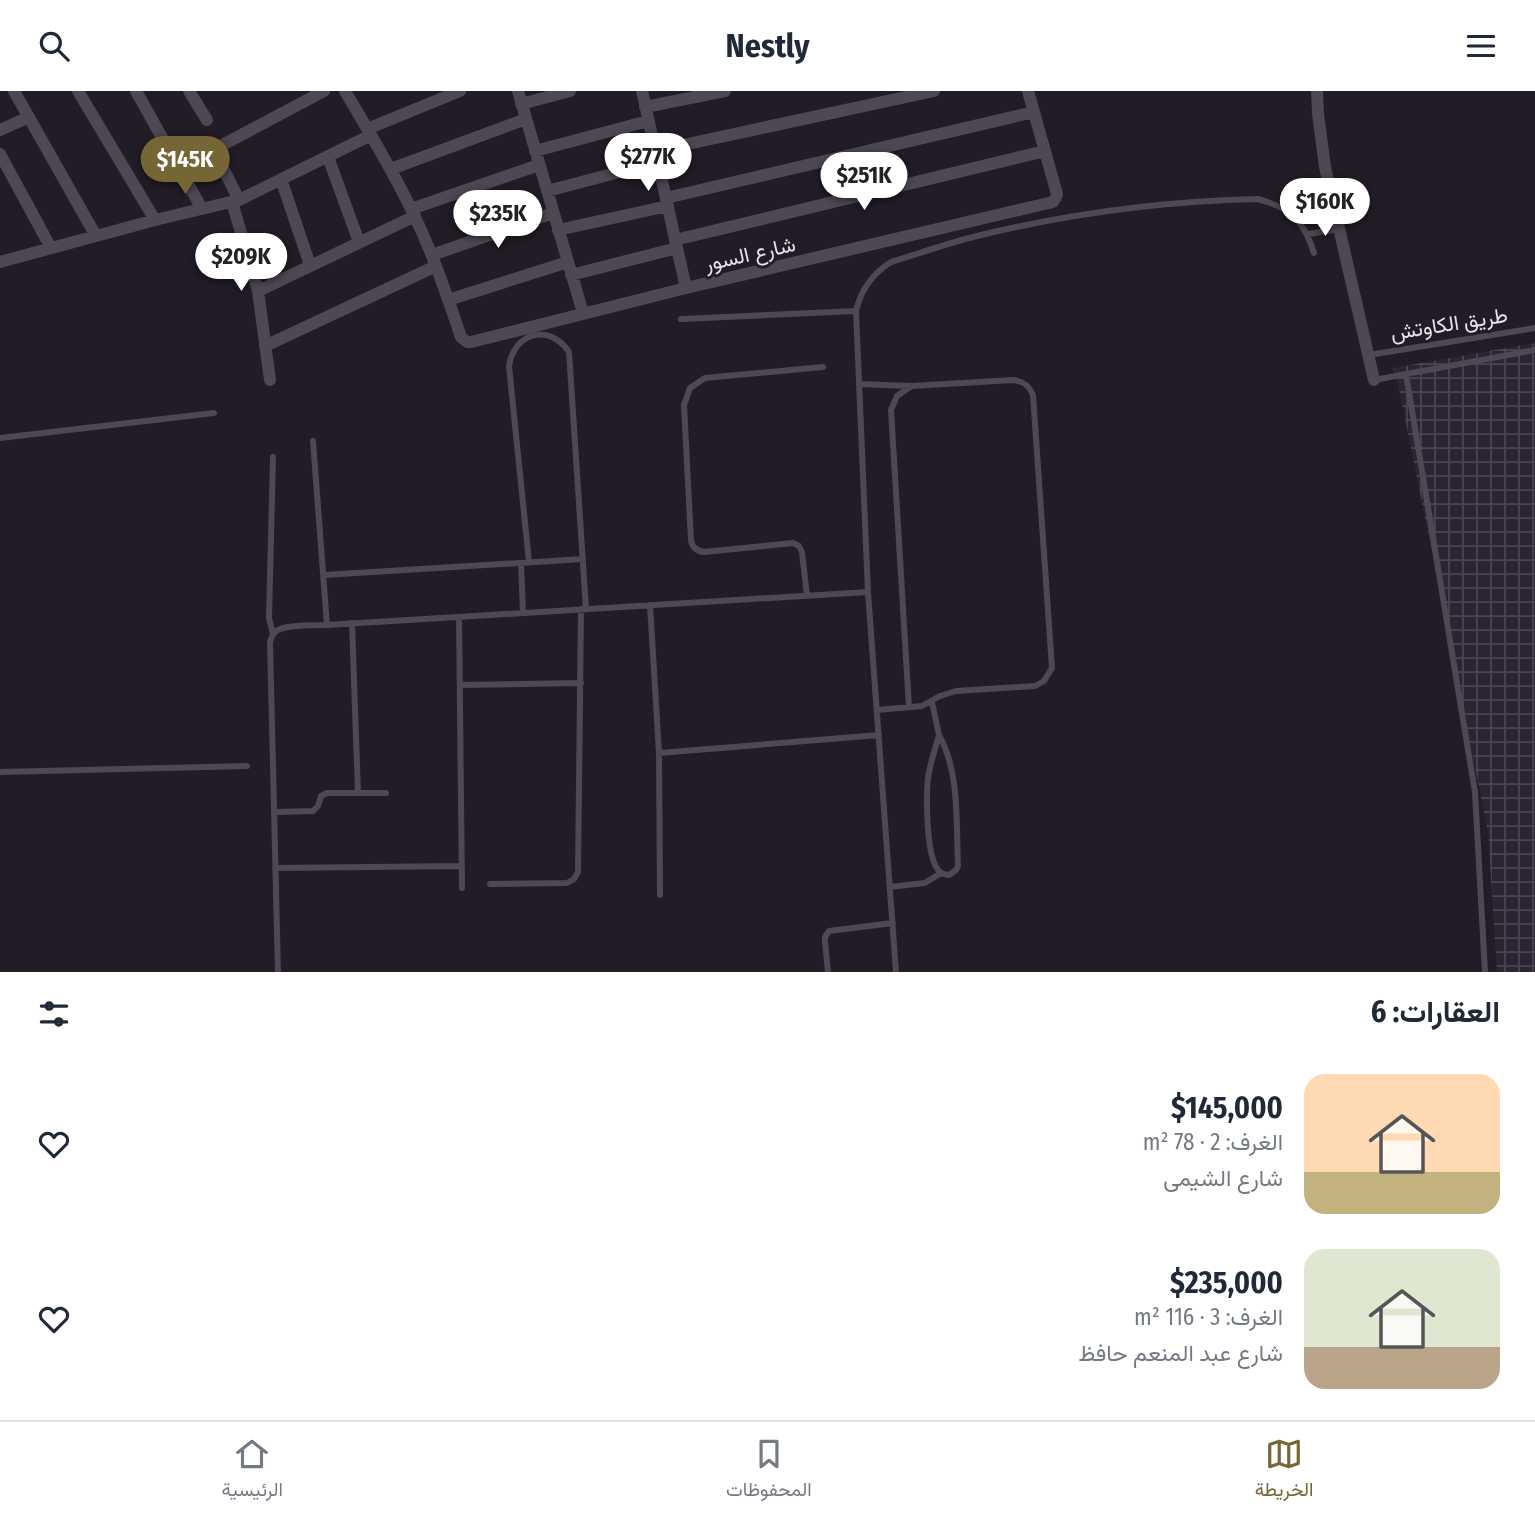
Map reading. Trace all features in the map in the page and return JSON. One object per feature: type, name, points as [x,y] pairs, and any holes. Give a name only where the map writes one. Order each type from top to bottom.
[{"type":"street","points":[[14,91],[96,236]]},
{"type":"street","points":[[78,91],[155,220]]},
{"type":"street","points":[[136,91],[202,209]]},
{"type":"street","points":[[179,168],[324,91]]},
{"type":"street","points":[[345,91],[413,212],[449,300],[1045,151],[1028,91]]},
{"type":"street","points":[[0,262],[236,201],[328,156],[369,132],[460,91]]},
{"type":"street","points":[[570,91],[520,97],[583,313]]},
{"type":"street","points":[[642,91],[686,288]]},
{"type":"street","points":[[645,107],[725,91]]},
{"type":"street","points":[[547,191],[657,157],[934,91]]},
{"type":"street","points":[[1317,91],[1325,167],[1374,380]]},
{"type":"street","points":[[195,93],[207,120]]},
{"type":"street","points":[[558,230],[1034,112]]},
{"type":"street","points":[[0,131],[29,117]]},
{"type":"street","points":[[391,169],[526,119]]},
{"type":"street","points":[[535,151],[648,121]]},
{"type":"street","points":[[214,149],[236,201],[258,291],[270,380]]},
{"type":"street","name":"شارع السور","points":[[449,300],[459,331],[465,340],[471,342],[686,288],[1050,203],[1055,200],[1056,194],[1045,151]]},
{"type":"street","points":[[0,154],[51,248]]},
{"type":"street","points":[[328,156],[359,241]]},
{"type":"street","points":[[258,291],[413,212],[540,166]]},
{"type":"street","points":[[281,179],[310,265]]},
{"type":"street","points":[[265,346],[434,260],[554,213]]},
{"type":"lane","points":[[896,972],[868,592],[856,311],[864,287],[880,269],[891,262],[971,237],[1072,216],[1127,208],[1258,199],[1273,203],[1299,221],[1308,235],[1314,253]]},
{"type":"lane","points":[[1308,235],[1340,229]]},
{"type":"lane","points":[[681,319],[856,311]]},
{"type":"lane","name":"طريق الكاوتش","points":[[1369,355],[1535,328]]},
{"type":"lane","points":[[490,884],[562,884],[577,876],[579,868],[580,683],[584,609],[569,352],[554,337],[540,334],[521,341],[512,352],[509,366],[525,562],[523,613]]},
{"type":"lane","points":[[1374,380],[1535,349]]},
{"type":"lane","points":[[807,596],[802,552],[796,544],[704,552],[694,547],[691,540],[684,405],[690,388],[705,378],[823,367]]},
{"type":"lane","points":[[1406,374],[1475,792],[1485,972]]},
{"type":"lane","points":[[859,384],[911,386],[1018,380],[1031,390],[1052,668],[1048,677],[1035,686],[956,691],[922,706],[877,710]]},
{"type":"lane","points":[[909,707],[891,410],[897,396],[911,386]]},
{"type":"lane","points":[[0,438],[215,412]]},
{"type":"lane","points":[[313,441],[327,625]]},
{"type":"lane","points":[[272,457],[269,618],[273,634],[270,642],[278,972]]},
{"type":"lane","points":[[324,575],[583,559]]},
{"type":"lane","points":[[273,634],[284,628],[352,623],[868,592]]},
{"type":"lane","points":[[650,605],[659,753],[660,895]]},
{"type":"lane","points":[[459,617],[462,888]]},
{"type":"lane","points":[[352,623],[358,793]]},
{"type":"lane","points":[[460,685],[580,683]]},
{"type":"lane","points":[[890,887],[925,883],[941,873],[953,873],[958,866],[953,774],[939,735],[932,702]]},
{"type":"lane","points":[[659,753],[879,735]]},
{"type":"lane","points":[[939,735],[928,785],[930,847],[934,863],[941,873]]},
{"type":"lane","points":[[0,772],[247,766]]},
{"type":"lane","points":[[274,812],[313,811],[324,794],[386,793]]},
{"type":"lane","points":[[275,868],[462,866]]},
{"type":"lane","points":[[828,972],[825,937],[829,931],[893,923]]},
{"type":"shaded area","points":[[1535,343],[1535,972],[1497,972],[1488,832],[1393,368]]}]
